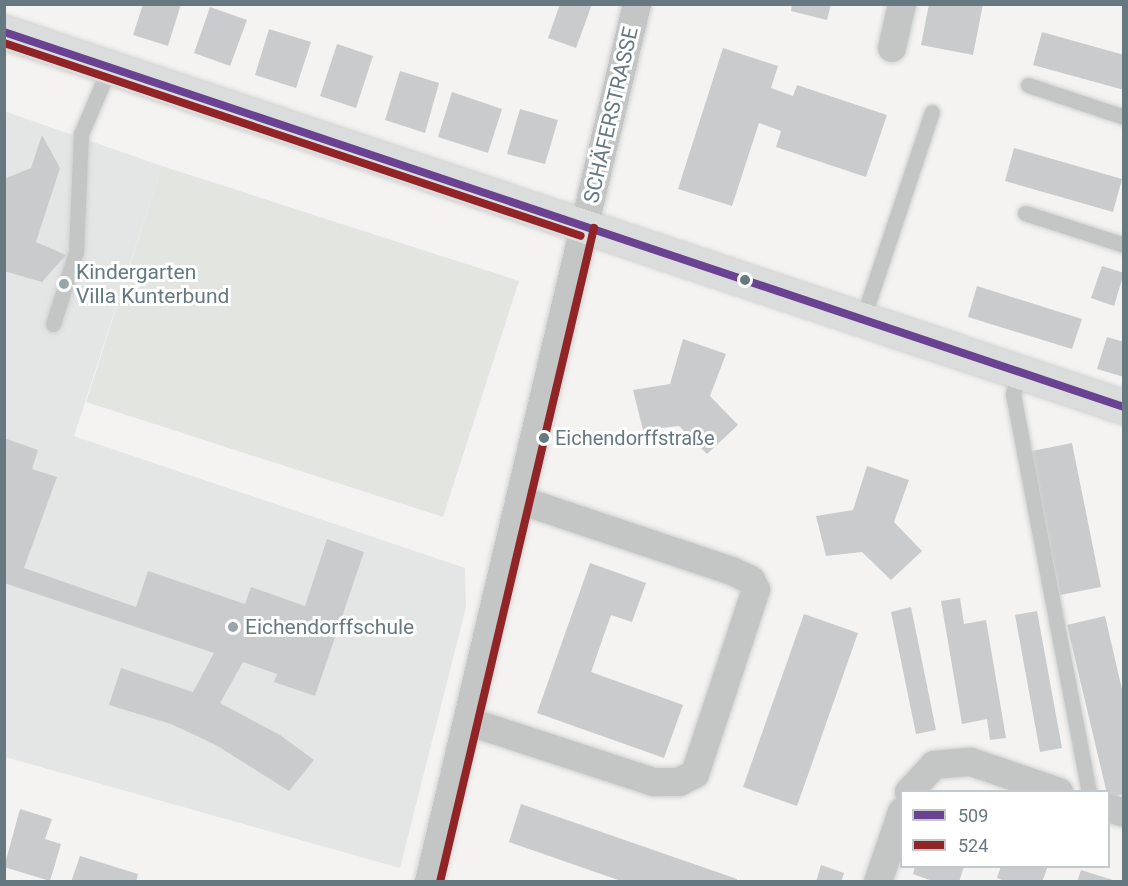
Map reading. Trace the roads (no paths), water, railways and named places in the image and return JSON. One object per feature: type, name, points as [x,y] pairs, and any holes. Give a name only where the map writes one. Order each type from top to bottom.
[{"type":"street","name":"SCHÄFERSTRASSE","points":[[584,226],[637,4]]},
{"type":"street","points":[[892,48],[902,4]]},
{"type":"street","points":[[4,32],[1124,407]]},
{"type":"street","points":[[429,882],[584,226]]},
{"type":"street","points":[[467,721],[654,782],[680,782],[695,774],[756,590],[751,580],[732,571],[519,500]]},
{"type":"street","points":[[911,790],[934,765],[971,762],[1053,790]]},
{"type":"street","points":[[878,882],[900,818]]},
{"type":"lane","points":[[53,324],[76,252],[81,134],[110,66]]},
{"type":"lane","points":[[1028,85],[1124,117]]},
{"type":"lane","points":[[863,318],[932,112]]},
{"type":"lane","points":[[1025,213],[1124,245]]},
{"type":"lane","points":[[1020,372],[1013,394],[1089,790]]},
{"type":"place","name":"Kindergarten Villa Kunterbund","points":[[64,284]]},
{"type":"place","name":"Eichendorffstraße","points":[[544,438]]},
{"type":"place","name":"Eichendorffschule","points":[[233,627]]}]
